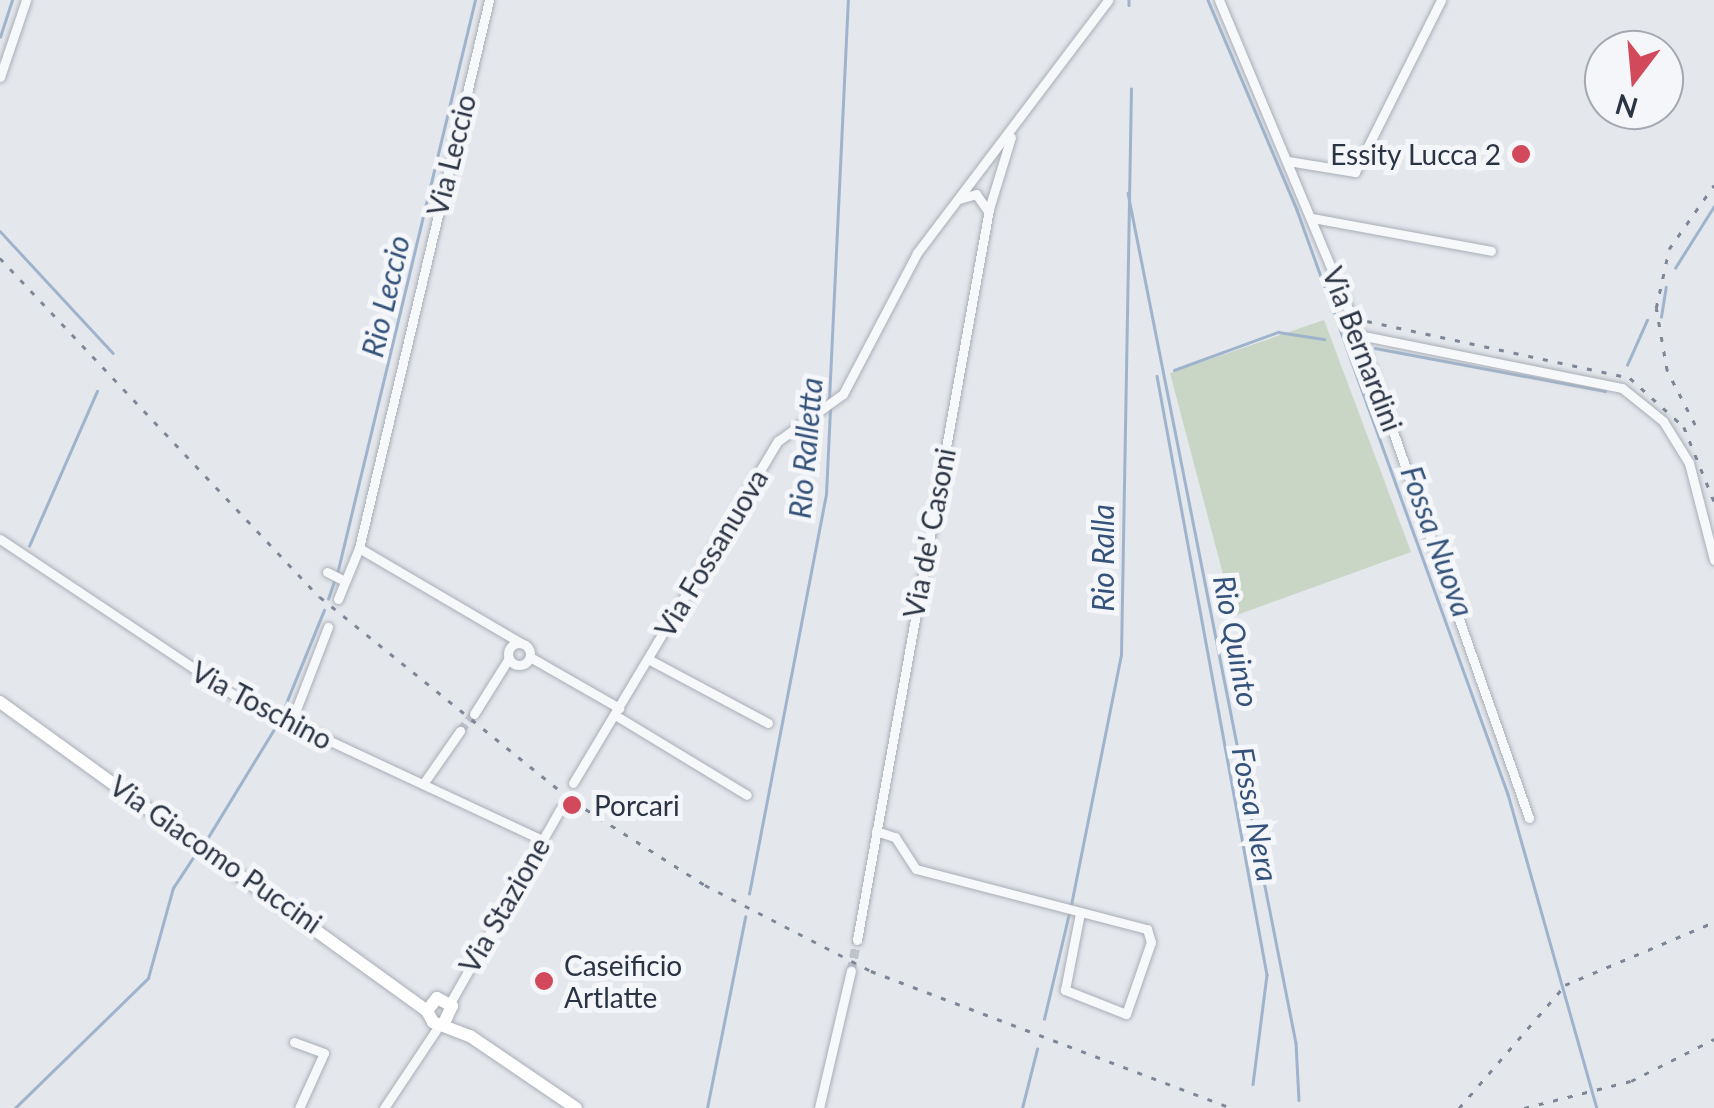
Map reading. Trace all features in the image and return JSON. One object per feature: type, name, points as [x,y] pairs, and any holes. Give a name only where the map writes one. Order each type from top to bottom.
[{"type":"main road","name":"Via Giacomo Puccini","points":[[0,702],[378,967],[435,1019],[508,1059],[576,1108]]},
{"type":"main road","points":[[378,967],[445,1002],[508,1059]]},
{"type":"main road","points":[[435,1019],[445,1002]]},
{"type":"main road","points":[[435,1019],[445,1002]]},
{"type":"street","points":[[0,77],[26,0]]},
{"type":"street","name":"Via Leccio","points":[[338,598],[359,548],[488,0]]},
{"type":"street","name":"Via Bernardini","points":[[1219,0],[1359,335],[1529,818]]},
{"type":"street","points":[[1288,161],[1355,172],[1441,0]]},
{"type":"street","name":"Via Fossanuova","points":[[574,783],[778,441],[830,402],[952,203],[1014,129],[1107,1]]},
{"type":"street","name":"Via de' Casoni","points":[[857,940],[988,214],[1014,129]]},
{"type":"street","points":[[973,177],[995,186]]},
{"type":"street","points":[[952,203],[995,186]]},
{"type":"street","points":[[976,194],[988,214]]},
{"type":"street","points":[[1312,218],[1492,251]]},
{"type":"street","points":[[1359,335],[1622,388],[1663,421],[1689,463],[1714,560]]},
{"type":"street","name":"Via Toschino","points":[[0,540],[283,720],[542,840]]},
{"type":"street","points":[[359,548],[498,630],[516,645],[525,662]]},
{"type":"street","points":[[329,574],[345,581]]},
{"type":"street","points":[[283,720],[328,626]]},
{"type":"street","points":[[474,714],[501,677],[516,645]]},
{"type":"street","points":[[509,658],[548,672],[748,795]]},
{"type":"street","points":[[648,659],[768,723]]},
{"type":"street","points":[[501,677],[525,662]]},
{"type":"street","points":[[423,784],[460,732]]},
{"type":"street","name":"Via Stazione","points":[[445,1002],[560,810]]},
{"type":"street","points":[[876,832],[902,843],[916,869],[1074,912],[1150,935],[1126,1014],[1065,990],[1074,912]]},
{"type":"street","points":[[819,1108],[851,972]]},
{"type":"street","points":[[384,1108],[435,1019]]},
{"type":"street","points":[[294,1042],[324,1053],[299,1108]]},
{"type":"green space","points":[[1324,320],[1411,552],[1234,616],[1170,373]]},
{"type":"waterway","points":[[0,37],[12,0]]},
{"type":"waterway","name":"Rio Leccio","points":[[337,574],[475,0]]},
{"type":"waterway","name":"Rio Ralletta","points":[[829,400],[848,0]]},
{"type":"waterway","name":"Rio Ralla","points":[[1129,0],[1129,5]]},
{"type":"waterway","name":"Fossa Nuova","points":[[1208,0],[1297,210],[1508,794],[1597,1108]]},
{"type":"waterway","name":"Rio Ralla","points":[[1071,905],[1121,655],[1131,89]]},
{"type":"waterway","name":"Rio Quinto","points":[[1128,193],[1296,1043],[1299,1100]]},
{"type":"waterway","name":"Fossa Nera","points":[[1675,268],[1714,206]]},
{"type":"waterway","points":[[0,231],[113,353]]},
{"type":"waterway","name":"Fossa Nera","points":[[1661,317],[1666,287]]},
{"type":"waterway","name":"Fossa Nera","points":[[1627,365],[1647,320]]},
{"type":"waterway","name":"Fossa Nera","points":[[1174,370],[1278,332],[1324,339]]},
{"type":"waterway","name":"Fossa Nera","points":[[1375,348],[1605,391]]},
{"type":"waterway","name":"Fossa Nera","points":[[1157,376],[1267,975],[1253,1084]]},
{"type":"waterway","points":[[29,546],[97,391]]},
{"type":"waterway","name":"Rio Ralletta","points":[[749,894],[826,494],[830,408]]},
{"type":"waterway","name":"Rio Leccio","points":[[328,599],[334,582]]},
{"type":"waterway","name":"Rio Leccio","points":[[282,713],[324,610]]},
{"type":"waterway","name":"Rio Leccio","points":[[207,839],[279,721]]},
{"type":"waterway","name":"Rio Leccio","points":[[15,1108],[148,978],[173,888],[196,853]]},
{"type":"waterway","name":"Rio Ralla","points":[[1044,1019],[1069,913]]},
{"type":"waterway","name":"Rio Ralletta","points":[[707,1108],[745,917]]},
{"type":"waterway","name":"Rio Ralla","points":[[1022,1108],[1037,1049]]},
{"type":"tunnel","points":[[460,731],[474,714]]},
{"type":"tunnel","points":[[851,971],[857,940]]},
{"type":"railway","points":[[1695,425],[1667,371],[1656,308],[1669,249],[1714,185]]},
{"type":"railway","points":[[0,258],[320,597],[573,801],[705,885],[871,971],[1232,1108]]},
{"type":"railway","points":[[1367,321],[1630,378],[1684,427],[1714,501]]},
{"type":"railway","points":[[1459,1108],[1565,985],[1714,922]]},
{"type":"railway","points":[[1524,1108],[1631,1081],[1714,1039]]},
{"type":"place","name":"Essity Lucca 2","points":[[1521,154]]},
{"type":"place","name":"Porcari","points":[[572,805]]},
{"type":"place","name":"Caseificio Artlatte","points":[[544,981]]}]
